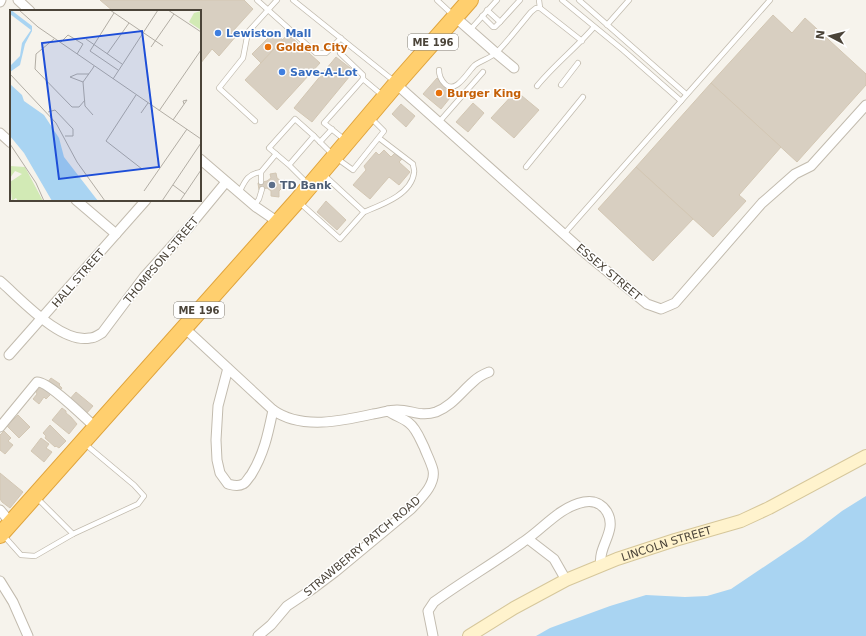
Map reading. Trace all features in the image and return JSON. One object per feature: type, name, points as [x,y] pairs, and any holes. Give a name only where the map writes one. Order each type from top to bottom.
[{"type":"highway","name":"ME 196","points":[[4,531],[322,173],[396,84],[470,0]]},
{"type":"main road","name":"LINCOLN STREET","points":[[469,636],[514,608],[566,580],[602,565],[674,540],[741,521],[770,508],[866,456]]},
{"type":"street","points":[[18,0],[29,10]]},
{"type":"street","points":[[455,16],[514,68]]},
{"type":"street","name":"ESSEX STREET","points":[[396,84],[440,121],[564,234],[647,304],[661,309],[675,303],[762,203],[796,174],[811,166],[866,105]]},
{"type":"street","points":[[0,133],[10,142]]},
{"type":"street","points":[[201,160],[254,206],[278,222]]},
{"type":"street","name":"THOMPSON STREET","points":[[42,318],[60,331],[84,339],[94,337],[102,333],[144,278],[226,182]]},
{"type":"street","points":[[77,201],[116,234]]},
{"type":"street","name":"HALL STREET","points":[[9,355],[145,201]]},
{"type":"street","points":[[0,281],[42,318]]},
{"type":"street","points":[[183,328],[273,410],[288,418],[296,420],[320,422],[399,410],[424,414],[436,412],[453,401],[473,382],[489,372]]},
{"type":"street","points":[[228,368],[220,394],[216,440],[217,460],[220,472],[228,484],[234,486],[242,485],[246,482],[258,463],[266,444],[273,410]]},
{"type":"street","points":[[0,427],[38,382],[46,384],[96,427]]},
{"type":"street","name":"STRAWBERRY PATCH ROAD","points":[[258,636],[271,625],[288,606],[334,572],[411,509],[429,486],[432,480],[432,469],[428,456],[416,432],[410,424],[394,416],[388,411]]},
{"type":"street","points":[[433,636],[428,611],[434,602],[528,539],[542,525],[564,511],[583,502],[590,501],[598,503],[607,512],[611,524],[601,556],[602,565]]},
{"type":"street","points":[[0,510],[4,531]]},
{"type":"street","points":[[528,539],[554,559],[566,580]]},
{"type":"street","points":[[0,581],[13,602],[28,636]]},
{"type":"lane","points":[[257,0],[316,53],[326,53],[341,38]]},
{"type":"lane","points":[[255,121],[219,88],[243,58],[248,32],[277,0]]},
{"type":"lane","points":[[293,0],[396,84]]},
{"type":"lane","points":[[437,0],[455,16]]},
{"type":"lane","points":[[470,30],[497,0]]},
{"type":"lane","points":[[482,16],[493,27],[495,27],[520,0]]},
{"type":"lane","points":[[539,0],[540,8],[582,41]]},
{"type":"lane","points":[[562,0],[623,50],[680,101]]},
{"type":"lane","points":[[579,0],[686,94]]},
{"type":"lane","points":[[607,25],[629,0]]},
{"type":"lane","points":[[564,234],[770,0]]},
{"type":"lane","points":[[439,70],[442,80],[448,86],[451,87],[457,85],[475,65],[496,53],[531,12],[536,8],[540,8]]},
{"type":"lane","points":[[487,10],[500,22]]},
{"type":"lane","points":[[537,86],[594,27]]},
{"type":"lane","points":[[623,50],[628,44]]},
{"type":"lane","points":[[340,53],[363,75],[363,80],[385,98]]},
{"type":"lane","points":[[561,85],[578,64]]},
{"type":"lane","points":[[440,121],[483,72]]},
{"type":"lane","points":[[347,142],[324,123],[363,80]]},
{"type":"lane","points":[[526,167],[583,97]]},
{"type":"lane","points":[[310,185],[269,148],[295,119],[335,156],[353,170],[380,138],[384,131],[369,117]]},
{"type":"lane","points":[[320,142],[332,129]]},
{"type":"lane","points":[[289,165],[314,136]]},
{"type":"lane","points":[[297,201],[340,239],[364,212],[399,196],[410,184],[414,173],[413,164],[380,138]]},
{"type":"lane","points":[[261,182],[261,172],[276,154]]},
{"type":"lane","points":[[239,193],[248,176],[253,173],[261,172]]},
{"type":"lane","points":[[322,173],[364,212]]},
{"type":"lane","points":[[254,206],[259,199],[262,189]]},
{"type":"lane","points":[[4,531],[21,555],[35,556],[73,534],[138,504],[144,496],[134,485],[82,442]]},
{"type":"lane","points":[[35,496],[73,534]]},
{"type":"water","points":[[866,496],[866,636],[536,636],[550,628],[610,606],[646,595],[685,597],[707,596],[731,589],[804,540],[842,511]]},
{"type":"building","name":"Lewiston Mall","points":[[100,0],[244,0],[253,9],[233,31],[237,35],[219,56],[212,49],[201,63],[201,10],[112,10]]},
{"type":"building","points":[[773,15],[792,33],[805,18],[866,74],[866,85],[797,162],[711,83]]},
{"type":"building","name":"Golden City","points":[[274,32],[283,40],[261,63],[252,54]]},
{"type":"building","name":"Save-A-Lot","points":[[288,34],[320,63],[277,110],[245,80]]},
{"type":"building","points":[[336,57],[354,71],[312,122],[294,108]]},
{"type":"building","name":"Burger King","points":[[437,78],[454,93],[441,109],[423,94]]},
{"type":"building","points":[[711,83],[781,147],[739,195],[746,201],[713,237],[636,167]]},
{"type":"building","points":[[516,91],[539,110],[514,138],[491,118]]},
{"type":"building","points":[[473,103],[484,113],[468,132],[456,122]]},
{"type":"building","points":[[401,104],[415,116],[406,127],[392,114]]},
{"type":"building","points":[[384,150],[391,157],[395,153],[402,159],[399,162],[410,172],[399,185],[389,177],[370,199],[353,185],[366,170],[364,166],[376,152],[379,155]]},
{"type":"building","points":[[636,167],[693,219],[653,261],[598,209]]},
{"type":"building","name":"TD Bank","points":[[276,173],[277,178],[281,181],[285,180],[285,187],[279,191],[279,197],[271,196],[271,191],[267,188],[259,190],[258,183],[267,181],[271,178],[270,174]]},
{"type":"building","points":[[326,201],[346,220],[337,230],[317,212]]},
{"type":"building","points":[[51,378],[60,384],[59,385],[62,388],[58,393],[47,383]]},
{"type":"building","points":[[42,385],[52,393],[46,399],[44,397],[39,404],[33,399],[37,394],[36,392]]},
{"type":"building","points":[[76,392],[93,406],[86,414],[69,400]]},
{"type":"building","points":[[62,408],[77,424],[69,434],[52,420]]},
{"type":"building","points":[[18,415],[30,427],[19,438],[7,426]]},
{"type":"building","points":[[50,425],[66,441],[59,448],[56,446],[55,447],[45,438],[46,436],[43,433]]},
{"type":"building","points":[[4,431],[11,438],[8,441],[13,445],[5,454],[0,450],[0,435]]},
{"type":"building","points":[[41,438],[49,444],[46,448],[52,452],[44,462],[31,451]]},
{"type":"building","points":[[0,473],[23,492],[10,508],[0,499]]},
{"type":"place","name":"Lewiston Mall","points":[[218,33]]},
{"type":"place","name":"Golden City","points":[[268,47]]},
{"type":"place","name":"Save-A-Lot","points":[[282,72]]},
{"type":"place","name":"Burger King","points":[[439,93]]},
{"type":"place","name":"TD Bank","points":[[272,185]]}]
